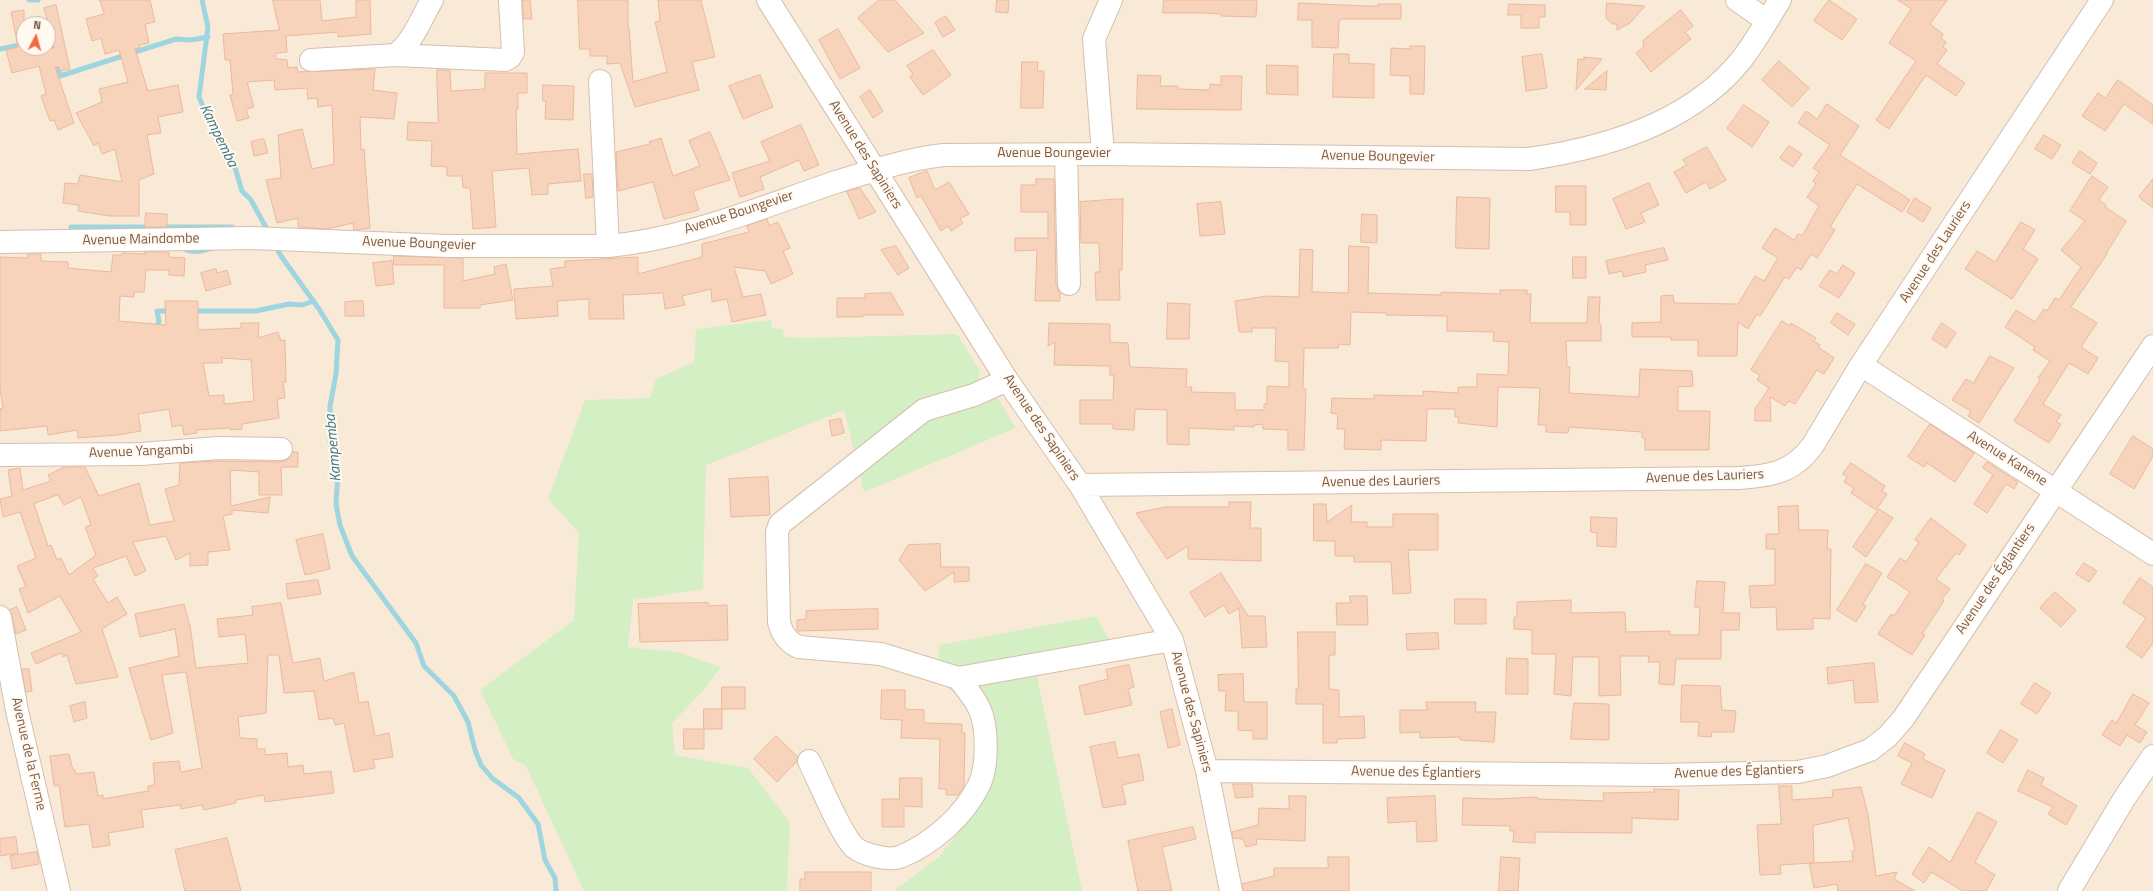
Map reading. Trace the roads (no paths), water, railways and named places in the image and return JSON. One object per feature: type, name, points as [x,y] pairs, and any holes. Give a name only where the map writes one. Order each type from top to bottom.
[{"type":"street","points":[[394,55],[401,51],[432,0]]},
{"type":"street","points":[[312,60],[394,55],[505,60],[514,52],[510,0]]},
{"type":"street","name":"Avenue des Sapiniers","points":[[768,0],[1007,380],[1080,485],[1172,640],[1207,771],[1231,891]]},
{"type":"street","points":[[1103,154],[1094,39],[1111,0]]},
{"type":"street","points":[[1737,0],[1766,21]]},
{"type":"street","name":"Avenue Boungevier","points":[[281,239],[447,246],[608,246],[643,241],[702,226],[874,170],[923,157],[944,155],[1103,154],[1529,159],[1567,154],[1605,143],[1683,111],[1709,92],[1742,59],[1780,0]]},
{"type":"street","name":"Avenue des Lauriers","points":[[1080,485],[1738,478],[1774,474],[1804,456],[1861,365],[2102,0]]},
{"type":"street","points":[[600,81],[608,246]]},
{"type":"street","points":[[1066,154],[1069,284]]},
{"type":"street","name":"Avenue Maindombe","points":[[0,242],[253,238],[281,239]]},
{"type":"street","name":"Avenue des Églantiers","points":[[1207,771],[1660,775],[1798,772],[1852,758],[1870,750],[1887,737],[1903,719],[2055,490],[2153,346]]},
{"type":"street","name":"Avenue Kanene","points":[[1861,365],[2153,554]]},
{"type":"street","points":[[1007,380],[974,395],[924,410],[787,516],[780,524],[777,532],[781,631],[791,643],[799,647],[881,654],[958,678],[1172,640]]},
{"type":"street","name":"Avenue Yangambi","points":[[0,455],[142,454],[218,448],[281,449]]},
{"type":"street","name":"Avenue de la Ferme","points":[[0,617],[8,712],[59,891]]},
{"type":"street","points":[[809,761],[845,834],[854,847],[875,857],[899,858],[923,844],[958,816],[980,783],[986,748],[984,726],[980,709],[972,695],[958,678]]},
{"type":"street","points":[[2069,891],[2124,799],[2153,756]]},
{"type":"waterway","points":[[29,0],[38,0]]},
{"type":"waterway","name":"Kampemba","points":[[202,0],[208,27],[199,97],[212,128],[233,161],[242,191],[251,200],[269,233]]},
{"type":"waterway","points":[[56,62],[60,76],[176,39],[191,40],[208,37]]},
{"type":"waterway","points":[[0,49],[16,46]]},
{"type":"waterway","points":[[71,227],[232,227]]},
{"type":"waterway","name":"Kampemba","points":[[274,244],[319,309],[338,340],[336,374],[330,406],[330,442],[338,473],[336,504],[340,525],[352,556],[416,643],[424,666],[454,696],[468,722],[475,750],[481,765],[492,778],[519,798],[538,824],[545,860],[555,878],[556,891]]},
{"type":"waterway","points":[[180,246],[184,249],[196,252],[213,248]]},
{"type":"waterway","points":[[193,311],[256,311],[289,304],[302,305],[314,301]]},
{"type":"waterway","points":[[155,330],[159,321],[157,311],[171,311]]}]
